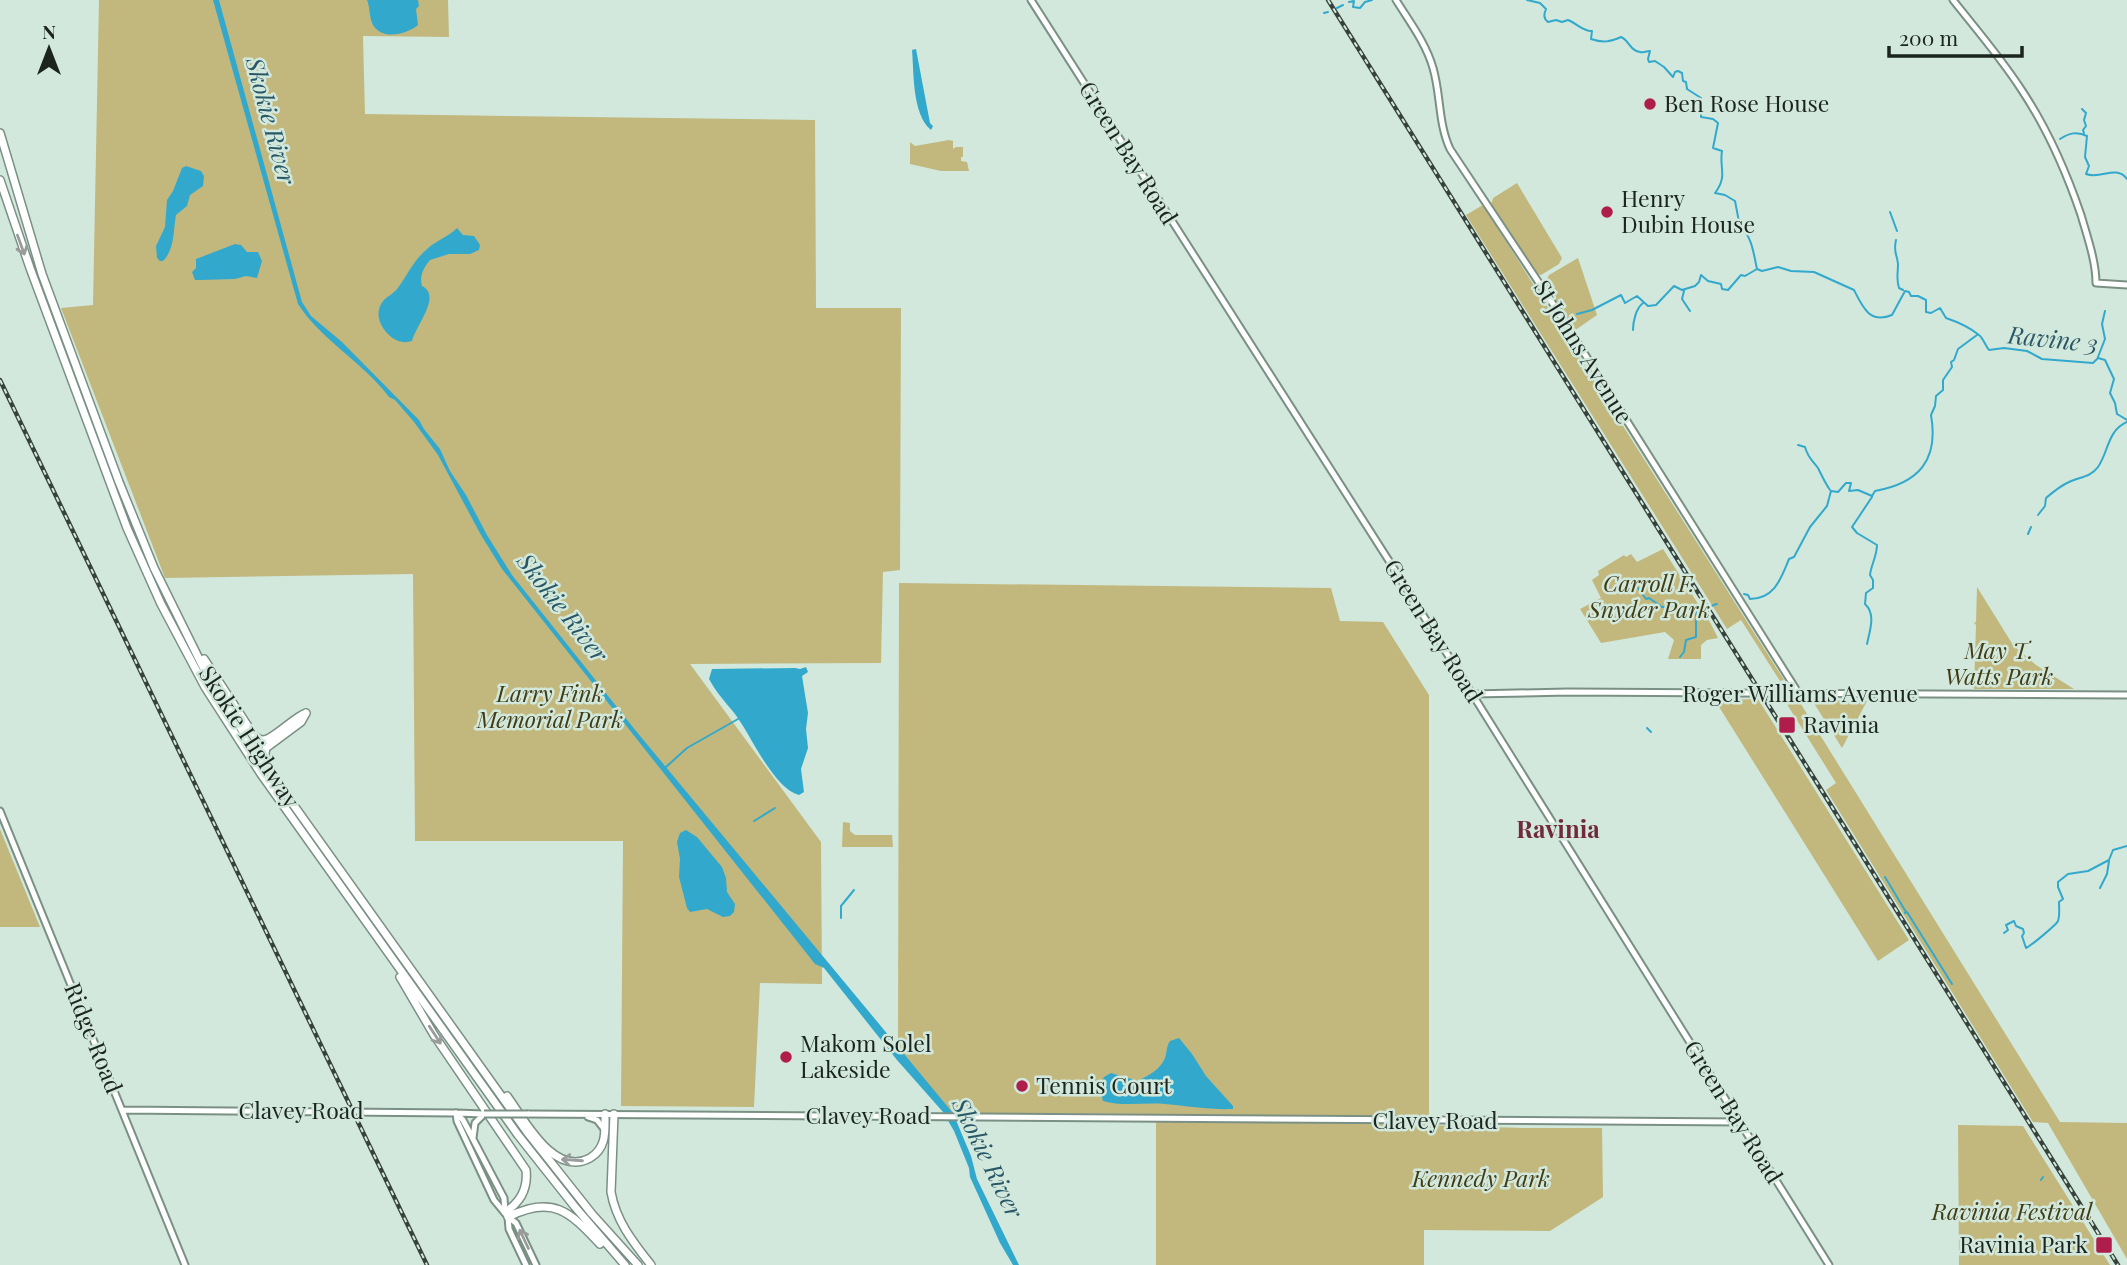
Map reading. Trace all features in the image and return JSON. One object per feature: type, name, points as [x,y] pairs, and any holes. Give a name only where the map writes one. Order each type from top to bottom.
[{"type":"highway","name":"Skokie Highway","points":[[0,133],[53,305],[141,538],[181,626],[225,705],[270,772],[561,1177],[638,1265]]},
{"type":"highway","name":"Skokie Highway","points":[[0,180],[127,528],[161,604],[205,687],[233,733],[518,1135],[623,1265]]},
{"type":"highway","points":[[181,626],[258,738],[269,738],[297,716],[306,713],[301,722],[266,748],[265,760],[270,772]]},
{"type":"highway","points":[[375,934],[434,1035],[526,1170],[527,1185],[507,1215]]},
{"type":"highway","points":[[466,1047],[487,1070],[544,1146],[558,1158],[574,1162],[589,1158],[601,1148],[606,1136],[609,1114]]},
{"type":"highway","points":[[609,1114],[612,1201],[628,1235],[651,1265]]},
{"type":"highway","points":[[507,1215],[537,1206],[555,1208],[579,1222],[623,1265]]},
{"type":"main road","name":"Green Bay Road","points":[[1031,0],[1472,694],[1829,1265]]},
{"type":"main road","name":"St Johns Avenue","points":[[1396,0],[1430,58],[1438,86],[1443,130],[1450,149],[1538,280],[1799,694]]},
{"type":"main road","points":[[1953,0],[2006,68],[2048,134],[2063,166],[2084,226],[2096,283],[2127,285]]},
{"type":"main road","name":"Roger Williams Avenue","points":[[1472,694],[1543,692],[2127,695]]},
{"type":"main road","name":"Ridge Road","points":[[0,811],[185,1265]]},
{"type":"main road","name":"Clavey Road","points":[[122,1110],[1741,1122]]},
{"type":"main road","points":[[456,1113],[457,1121],[494,1200],[516,1223],[536,1265]]},
{"type":"main road","points":[[456,1113],[463,1120],[504,1198],[509,1229],[526,1265]]},
{"type":"main road","points":[[473,1139],[475,1123],[484,1114]]},
{"type":"main road","points":[[578,1115],[600,1122],[606,1136]]},
{"type":"green space","name":"Larry Fink Memorial Park","points":[[99,0],[448,0],[449,37],[363,36],[365,114],[815,120],[816,308],[901,308],[900,570],[883,572],[881,663],[690,664],[821,842],[822,984],[760,983],[754,1107],[621,1106],[623,841],[415,841],[413,574],[165,578],[61,308],[93,305]]},
{"type":"green space","points":[[953,141],[953,149],[963,147],[961,161],[967,162],[969,171],[941,171],[910,164],[910,142],[915,146]]},
{"type":"green space","points":[[1517,183],[1562,258],[1559,264],[1541,275],[1537,274],[1491,205],[1493,198]]},
{"type":"green space","points":[[1483,205],[1784,680],[1780,681],[1741,620],[1727,629],[1466,215]]},
{"type":"green space","points":[[1578,258],[1597,315],[1574,331],[1544,285],[1549,275]]},
{"type":"green space","name":"Carroll F. Snyder Park","points":[[1663,549],[1718,638],[1707,640],[1701,645],[1701,659],[1668,659],[1674,640],[1665,632],[1601,643],[1580,609],[1601,598],[1592,580],[1599,575],[1598,571],[1624,555],[1626,557],[1631,554],[1637,562]]},
{"type":"green space","name":"Kennedy Park","points":[[899,583],[1331,588],[1340,621],[1383,622],[1429,695],[1429,1114],[1425,1125],[1602,1128],[1603,1197],[1550,1231],[1424,1230],[1424,1265],[1156,1265],[1156,1114],[953,1113],[898,1049]]},
{"type":"green space","name":"May T. Watts Park","points":[[1977,587],[2013,645],[2036,665],[2074,689],[1974,689]]},
{"type":"green space","points":[[1758,699],[1909,940],[1878,961],[1716,702]]},
{"type":"green space","points":[[1812,700],[1867,701],[1842,748]]},
{"type":"green space","points":[[1785,701],[1799,701],[2060,1122],[2127,1123],[2127,1259],[2048,1123],[2033,1122],[1826,790],[1836,783]]},
{"type":"green space","points":[[843,822],[850,823],[850,831],[855,835],[892,835],[893,847],[842,847]]},
{"type":"green space","points":[[0,829],[40,927],[0,927]]},
{"type":"green space","name":"Ravinia Festival","points":[[1958,1125],[2023,1126],[2110,1265],[1959,1265]]},
{"type":"water","points":[[213,0],[219,0],[302,302],[311,316],[342,342],[419,420],[440,449],[450,471],[512,575],[636,731],[953,1113],[971,1156],[977,1179],[1019,1265],[1013,1265],[1000,1243],[970,1177],[954,1131],[943,1112],[897,1060],[824,968],[815,964],[502,569],[438,455],[414,422],[379,384],[318,329],[298,304]]},
{"type":"water","points":[[367,0],[418,0],[418,25],[400,34],[381,32],[372,23]]},
{"type":"water","points":[[916,49],[930,123],[933,126],[931,130],[917,104],[912,50]]},
{"type":"water","points":[[186,166],[201,171],[204,176],[203,186],[190,195],[187,206],[176,215],[170,251],[163,261],[160,261],[157,258],[156,246],[165,227],[167,200],[182,168]]},
{"type":"water","points":[[457,228],[463,235],[474,236],[480,245],[479,250],[470,254],[449,254],[430,260],[421,279],[429,297],[429,304],[412,341],[402,342],[393,338],[380,322],[378,313],[381,304],[397,289],[421,254]]},
{"type":"water","points":[[235,244],[241,245],[247,252],[258,252],[262,261],[257,278],[246,276],[235,279],[195,280],[192,272],[196,268],[196,259]]},
{"type":"water","points":[[806,667],[808,672],[802,676],[808,713],[808,748],[801,769],[804,792],[799,795],[789,790],[772,772],[709,679],[712,669]]},
{"type":"water","points":[[686,830],[697,837],[722,867],[727,892],[735,904],[734,912],[730,916],[723,917],[707,909],[690,912],[687,908],[679,877],[677,842],[680,833]]},
{"type":"water","points":[[1179,1038],[1233,1109],[1103,1101],[1099,1086],[1104,1077],[1111,1073],[1138,1081],[1160,1066],[1170,1041]]},
{"type":"waterway","name":"Ravine 3","points":[[1349,2],[1354,1],[1353,7],[1360,8],[1365,2],[1372,0]]},
{"type":"waterway","name":"Ravine 3","points":[[1527,0],[1540,3],[1546,9],[1544,16],[1548,22],[1568,20],[1592,31],[1591,39],[1599,41],[1621,37],[1637,51],[1650,51],[1649,62],[1655,61],[1673,77],[1675,72],[1682,73],[1687,89],[1701,98],[1701,117],[1713,119],[1718,123],[1713,148],[1722,151],[1722,177],[1715,193],[1735,201],[1740,227],[1750,240],[1757,269]]},
{"type":"waterway","name":"Ravine 3","points":[[1337,8],[1343,5]]},
{"type":"waterway","name":"Ravine 3","points":[[1324,13],[1328,12]]},
{"type":"waterway","points":[[2082,109],[2086,113],[2084,133]]},
{"type":"waterway","points":[[2060,139],[2073,133],[2087,136],[2085,157],[2089,166],[2086,174],[2113,172],[2127,179]]},
{"type":"waterway","points":[[1890,212],[1897,231]]},
{"type":"waterway","points":[[1896,240],[1898,282],[1899,288],[1903,290]]},
{"type":"waterway","name":"Ravine 3","points":[[1577,314],[1592,310],[1621,295],[1625,303],[1637,296],[1648,306],[1656,305],[1674,286],[1682,290],[1695,286],[1701,275],[1728,290],[1741,275],[1745,276],[1757,269],[1762,271],[1778,267],[1791,271],[1814,272],[1854,290],[1864,308],[1873,316],[1892,315],[1905,291],[1911,296],[1926,300],[1926,312],[1931,313],[1940,308],[1946,318],[1975,332],[1989,350],[2004,348],[2027,351],[2042,359],[2093,363],[2098,358],[2105,360],[2114,379],[2110,393],[2117,414],[2127,420]]},
{"type":"waterway","points":[[1684,291],[1682,299],[1690,311]]},
{"type":"waterway","points":[[1633,330],[1634,319],[1643,303]]},
{"type":"waterway","points":[[2098,357],[2105,339],[2102,324],[2105,311]]},
{"type":"waterway","name":"Ravine 3","points":[[1744,594],[1750,599],[1759,598],[1776,586],[1789,559],[1794,557],[1810,527],[1827,506],[1831,491],[1838,492],[1846,483],[1851,483],[1849,491],[1858,490],[1872,496],[1875,491],[1903,482],[1923,467],[1932,445],[1931,415],[1936,396],[1943,390],[1943,380],[1952,367],[1951,362],[1958,349],[1977,335]]},
{"type":"waterway","name":"Ravine 3","points":[[2038,515],[2045,506],[2046,498],[2054,491],[2095,470],[2102,461],[2112,436],[2127,422]]},
{"type":"waterway","points":[[1798,445],[1805,447],[1830,490]]},
{"type":"waterway","points":[[1867,644],[1871,617],[1865,604],[1866,593],[1873,588],[1870,575],[1877,545],[1852,527],[1872,497]]},
{"type":"waterway","points":[[2028,534],[2031,527]]},
{"type":"waterway","name":"Ravine 3","points":[[1638,588],[1646,599],[1649,598],[1662,607],[1675,607],[1680,613],[1696,613]]},
{"type":"waterway","name":"Ravine 3","points":[[1711,606],[1717,604]]},
{"type":"waterway","name":"Ravine 3","points":[[1680,657],[1684,652],[1686,640],[1696,637],[1698,611]]},
{"type":"waterway","points":[[666,767],[687,748],[738,719]]},
{"type":"waterway","points":[[1647,728],[1651,732]]},
{"type":"waterway","points":[[754,821],[775,808]]},
{"type":"waterway","name":"Ravine 3","points":[[2004,933],[2008,930],[2006,925],[2014,921],[2016,926],[2023,929],[2026,948],[2029,946],[2058,921],[2059,902],[2063,899],[2058,882],[2068,874],[2088,871],[2109,860],[2113,850],[2127,846]]},
{"type":"waterway","name":"Ravine 3","points":[[2100,888],[2107,874],[2109,861]]},
{"type":"waterway","points":[[1885,877],[1906,912]]},
{"type":"waterway","points":[[841,918],[841,906],[854,890]]},
{"type":"waterway","points":[[1905,913],[1907,912],[1952,984]]},
{"type":"railway","points":[[1328,0],[2118,1265]]},
{"type":"railway","points":[[0,380],[427,1265]]},
{"type":"place","name":"Ben Rose House","points":[[1650,104]]},
{"type":"place","name":"Henry Dubin House","points":[[1607,212]]},
{"type":"place","name":"Ravinia","points":[[1787,725]]},
{"type":"place","name":"Makom Solel Lakeside","points":[[786,1057]]},
{"type":"place","name":"Tennis Court","points":[[1022,1086]]},
{"type":"place","name":"Ravinia Park","points":[[2104,1245]]},
{"type":"district","name":"Ravinia","points":[[1558,830]]},
{"type":"water label","name":"Skokie River","points":[[270,121]]},
{"type":"water label","name":"Skokie River","points":[[562,608]]},
{"type":"water label","name":"Skokie River","points":[[987,1158]]}]
